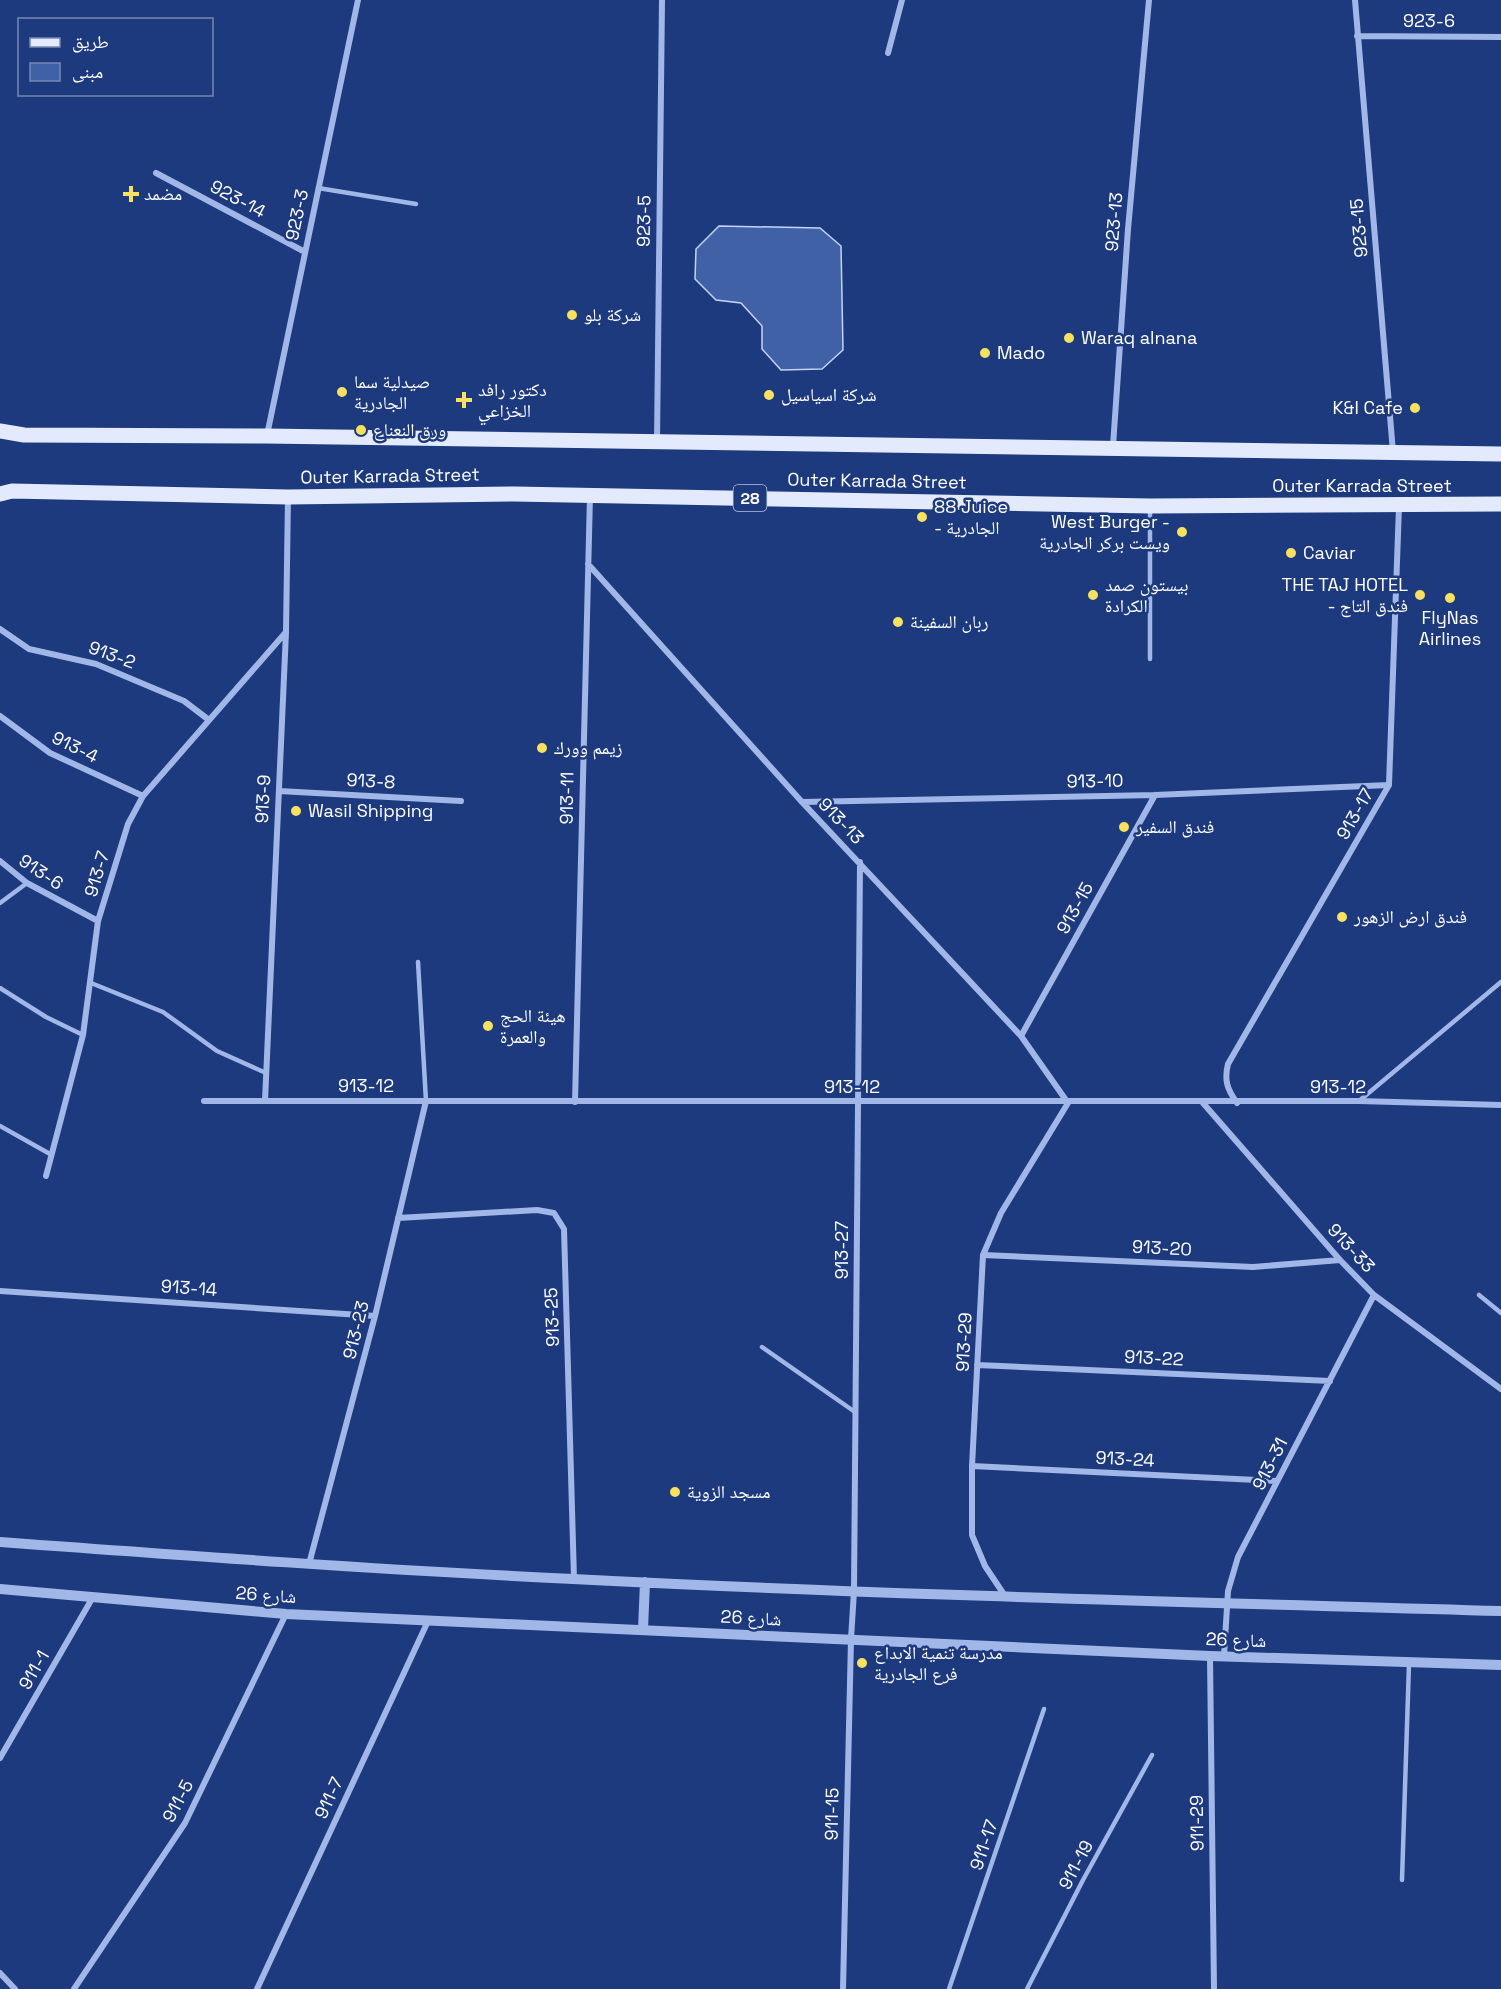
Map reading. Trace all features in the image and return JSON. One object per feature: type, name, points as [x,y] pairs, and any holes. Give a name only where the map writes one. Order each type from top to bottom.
[{"type":"main road","name":"Outer Karrada Street","points":[[0,431],[24,435],[266,436],[1501,454]]},
{"type":"main road","name":"Outer Karrada Street","points":[[0,494],[12,491],[288,497],[590,495],[1150,506],[1501,504]]},
{"type":"street","name":"923-3","points":[[266,436],[358,0]]},
{"type":"street","name":"923-5","points":[[657,442],[662,0]]},
{"type":"street","points":[[888,53],[902,0]]},
{"type":"street","name":"923-13","points":[[1113,447],[1128,229],[1149,0]]},
{"type":"street","name":"923-15","points":[[1355,0],[1393,453]]},
{"type":"street","name":"923-6","points":[[1358,36],[1501,36]]},
{"type":"street","name":"923-14","points":[[156,173],[305,252]]},
{"type":"street","name":"913-11","points":[[575,1102],[590,495]]},
{"type":"street","name":"913-9","points":[[265,1101],[286,632],[288,497]]},
{"type":"street","name":"913-17","points":[[1237,1103],[1228,1091],[1224,1078],[1228,1064],[1389,785],[1399,505]]},
{"type":"street","name":"913-13","points":[[588,564],[802,802],[1021,1036],[1068,1103]]},
{"type":"street","name":"913-2","points":[[0,629],[30,648],[96,664],[184,701],[209,720]]},
{"type":"street","name":"913-7","points":[[46,1176],[83,1035],[98,921],[128,824],[143,796],[286,632]]},
{"type":"street","name":"913-4","points":[[0,716],[50,753],[143,796]]},
{"type":"street","name":"913-10","points":[[802,802],[1155,795],[1389,785]]},
{"type":"street","name":"913-8","points":[[279,791],[461,801]]},
{"type":"street","name":"913-15","points":[[1021,1036],[1155,795]]},
{"type":"street","name":"913-6","points":[[0,861],[27,883],[98,921]]},
{"type":"street","name":"913-27","points":[[850,1639],[854,1591],[860,862]]},
{"type":"street","name":"913-12","points":[[204,1101],[1237,1103],[1359,1101],[1501,1105]]},
{"type":"street","name":"913-23","points":[[309,1564],[375,1316],[426,1101]]},
{"type":"street","name":"913-29","points":[[1005,1596],[985,1566],[972,1535],[972,1466],[983,1255],[1000,1213],[1068,1103]]},
{"type":"street","name":"913-33","points":[[1203,1103],[1340,1260],[1374,1295],[1501,1389]]},
{"type":"street","name":"913-25","points":[[398,1218],[537,1209],[554,1213],[564,1229],[574,1579]]},
{"type":"street","name":"913-20","points":[[983,1255],[1253,1267],[1340,1260]]},
{"type":"street","name":"913-14","points":[[0,1291],[375,1316]]},
{"type":"street","name":"913-31","points":[[1224,1656],[1230,1580],[1238,1557],[1374,1295]]},
{"type":"street","name":"913-22","points":[[977,1365],[1330,1381]]},
{"type":"street","name":"913-24","points":[[972,1466],[1277,1481]]},
{"type":"street","name":"شارع 26","points":[[0,1542],[309,1564],[574,1579],[854,1591],[1501,1611]]},
{"type":"street","points":[[644,1629],[645,1582]]},
{"type":"street","name":"شارع 26","points":[[0,1588],[286,1614],[1210,1656],[1501,1665]]},
{"type":"street","name":"911-1","points":[[0,1758],[93,1596]]},
{"type":"street","name":"911-5","points":[[74,1989],[185,1823],[286,1614]]},
{"type":"street","name":"911-7","points":[[257,1989],[429,1619]]},
{"type":"street","name":"911-15","points":[[843,1989],[850,1639]]},
{"type":"street","name":"911-29","points":[[1210,1656],[1214,1989]]},
{"type":"street","points":[[0,1973],[10,1987]]},
{"type":"lane","points":[[318,188],[416,204]]},
{"type":"lane","points":[[1150,506],[1150,659]]},
{"type":"lane","points":[[0,903],[27,883]]},
{"type":"lane","points":[[418,962],[426,1101]]},
{"type":"lane","points":[[1359,1101],[1501,982]]},
{"type":"lane","points":[[91,984],[163,1012],[217,1051],[266,1073]]},
{"type":"lane","points":[[0,988],[46,1017],[83,1035]]},
{"type":"lane","points":[[0,1126],[50,1154]]},
{"type":"lane","points":[[1479,1295],[1501,1313]]},
{"type":"lane","points":[[762,1347],[855,1412]]},
{"type":"lane","points":[[1402,1880],[1409,1662]]},
{"type":"lane","name":"911-17","points":[[949,1989],[1044,1709]]},
{"type":"lane","name":"911-19","points":[[1027,1989],[1083,1880],[1152,1755]]},
{"type":"building","points":[[719,226],[820,228],[841,246],[843,350],[822,369],[781,370],[762,349],[762,326],[741,303],[716,300],[695,279],[696,249]]},
{"type":"place","name":"مضمد","points":[[131,194]]},
{"type":"place","name":"شركة بلو","points":[[572,315]]},
{"type":"place","name":"Waraq alnana","points":[[1069,338]]},
{"type":"place","name":"Mado","points":[[985,353]]},
{"type":"place","name":"صيدلية سما الجادرية","points":[[342,392]]},
{"type":"place","name":"شركة اسياسيل","points":[[769,395]]},
{"type":"place","name":"دكتور رافد الخزاعي","points":[[464,400]]},
{"type":"place","name":"K&I Cafe","points":[[1415,408]]},
{"type":"place","name":"ورق النعناع","points":[[361,430]]},
{"type":"place","name":"88 Juice - الجادرية","points":[[922,517]]},
{"type":"place","name":"West Burger - ويست بركر الجادرية","points":[[1182,532]]},
{"type":"place","name":"Caviar","points":[[1291,553]]},
{"type":"place","name":"بيستون صمد الكرادة","points":[[1093,595]]},
{"type":"place","name":"THE TAJ HOTEL - فندق التاج","points":[[1420,595]]},
{"type":"place","name":"FlyNas Airlines","points":[[1450,598]]},
{"type":"place","name":"ربان السفينة","points":[[898,622]]},
{"type":"place","name":"زيمم وورك","points":[[542,748]]},
{"type":"place","name":"Wasil Shipping","points":[[296,811]]},
{"type":"place","name":"فندق السفير","points":[[1124,827]]},
{"type":"place","name":"فندق ارض الزهور","points":[[1342,917]]},
{"type":"place","name":"هيئة الحج والعمرة","points":[[488,1026]]},
{"type":"place","name":"مسجد الزوية","points":[[675,1492]]},
{"type":"place","name":"مدرسة تنمية الابداع فرع الجادرية","points":[[862,1663]]}]
